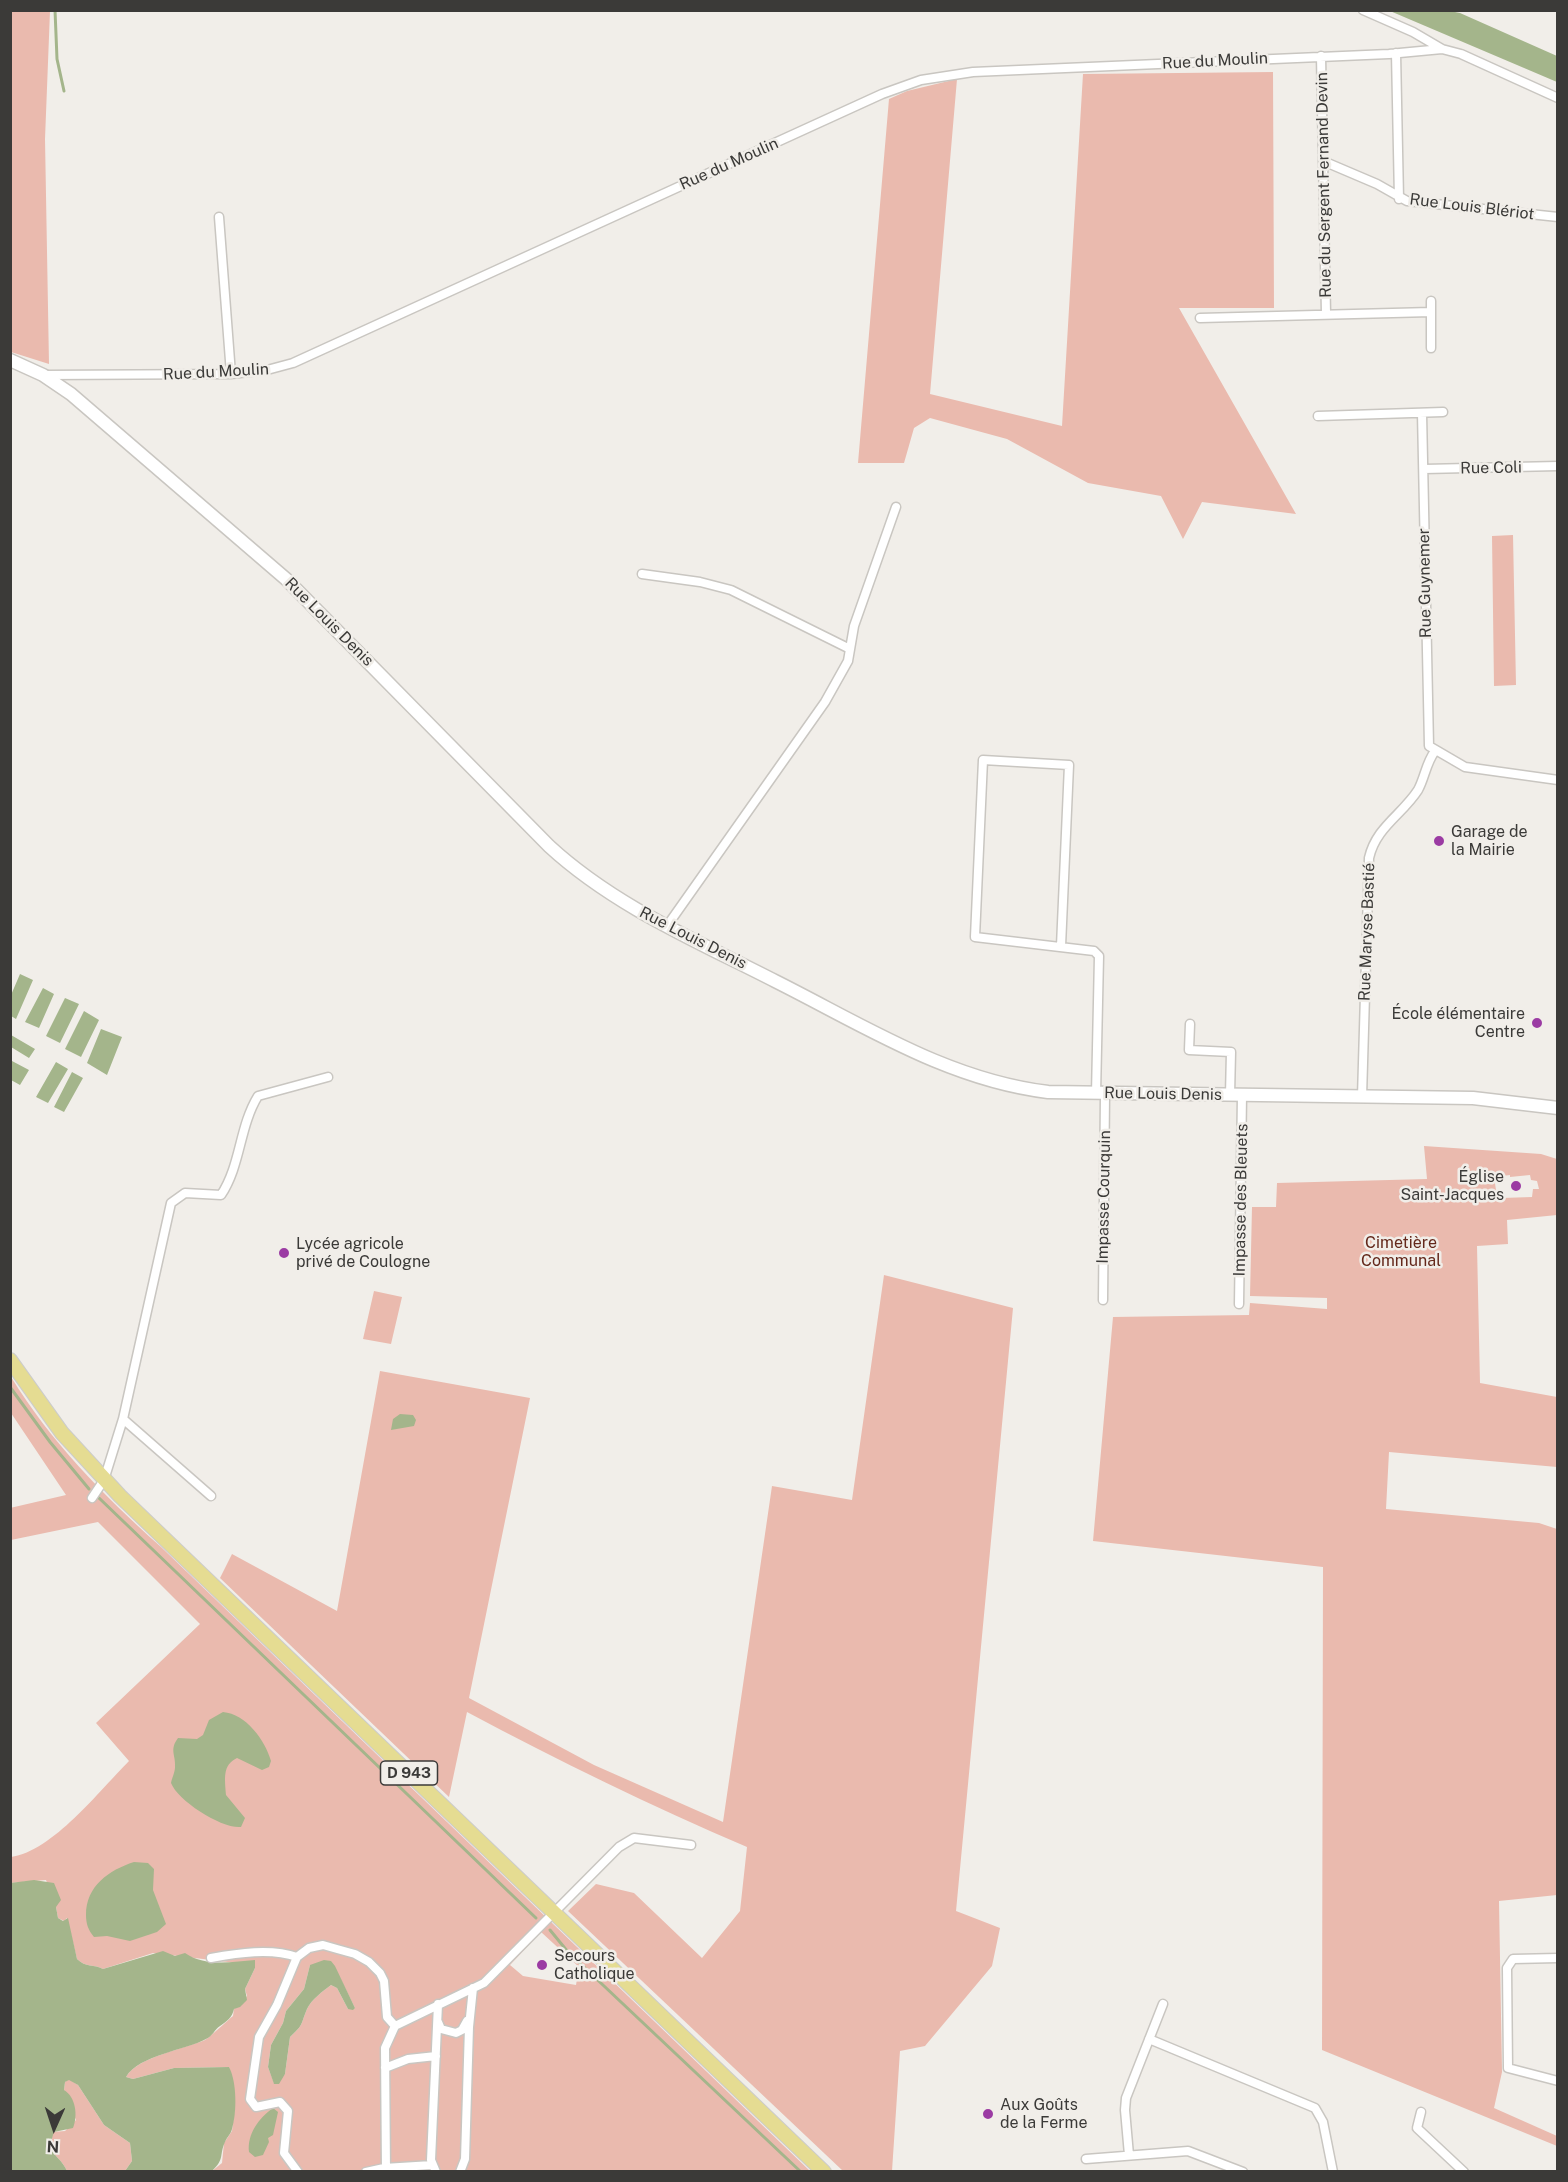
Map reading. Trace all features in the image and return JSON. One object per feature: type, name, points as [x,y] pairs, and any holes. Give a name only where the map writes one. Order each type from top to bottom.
[{"type":"main road","name":"D 943","points":[[10,1360],[50,1417],[104,1480],[824,2172]]},
{"type":"street","points":[[1364,10],[1413,32],[1442,49],[1461,54],[1557,98]]},
{"type":"street","name":"Rue du Moulin","points":[[43,375],[231,374],[277,368],[316,355],[699,177],[882,94],[921,80],[973,72],[1321,57],[1442,49]]},
{"type":"street","points":[[1396,53],[1400,199]]},
{"type":"street","name":"Rue du Sergent Fernand Devin","points":[[1321,57],[1326,314]]},
{"type":"street","name":"Rue Louis Blériot","points":[[1323,161],[1377,184],[1400,199],[1557,217]]},
{"type":"street","points":[[219,217],[231,374]]},
{"type":"street","points":[[1431,301],[1431,348]]},
{"type":"street","points":[[1200,318],[1431,312]]},
{"type":"street","name":"Rue Louis Denis","points":[[10,360],[43,375],[78,400],[286,579],[566,861],[605,891],[667,926],[944,1066],[1022,1088],[1101,1094],[1473,1098],[1557,1108]]},
{"type":"street","name":"Rue Guynemer","points":[[1422,412],[1427,734],[1429,746],[1435,751]]},
{"type":"street","points":[[1318,417],[1443,412]]},
{"type":"street","name":"Rue Coli","points":[[1424,469],[1557,466]]},
{"type":"street","points":[[667,926],[825,702],[846,666],[854,626],[896,507]]},
{"type":"street","points":[[642,574],[700,582],[731,590],[850,650]]},
{"type":"street","points":[[1435,751],[1466,767],[1557,780]]},
{"type":"street","name":"Rue Maryse Bastié","points":[[1362,1097],[1369,858],[1383,828],[1417,792],[1428,761],[1435,751]]},
{"type":"street","points":[[983,760],[1069,765],[1061,946],[975,937],[983,760]]},
{"type":"street","name":"Impasse Courquin","points":[[1061,946],[1094,951],[1099,956],[1103,1300]]},
{"type":"street","name":"Impasse des Bleuets","points":[[1190,1024],[1189,1050],[1231,1052],[1236,1095],[1239,1304]]},
{"type":"street","points":[[92,1498],[104,1480],[123,1419],[171,1203],[184,1193],[221,1195],[231,1180],[242,1130],[258,1096],[328,1077]]},
{"type":"street","points":[[123,1419],[211,1496]]},
{"type":"street","points":[[385,2048],[395,2026],[484,1983],[619,1847],[634,1838],[691,1845]]},
{"type":"street","points":[[298,2172],[284,2153],[288,2111],[280,2102],[256,2107],[250,2099],[259,2037],[277,2006],[297,1957],[309,1948],[323,1946],[355,1954],[369,1962],[380,1973],[384,1981],[387,2017],[385,2170]]},
{"type":"street","points":[[212,1958],[283,1952],[297,1957]]},
{"type":"street","points":[[1557,1958],[1513,1959],[1508,1968],[1508,2068],[1557,2081]]},
{"type":"street","points":[[460,2172],[465,2159],[473,1988]]},
{"type":"street","points":[[366,2172],[434,2168],[438,2004]]},
{"type":"street","points":[[1129,2155],[1125,2104],[1163,2004]]},
{"type":"street","points":[[438,2021],[441,2029],[456,2033],[462,2030],[470,2014]]},
{"type":"street","points":[[387,2017],[395,2026]]},
{"type":"street","points":[[1149,2039],[1315,2108],[1323,2122],[1333,2172]]},
{"type":"street","points":[[385,2068],[408,2059],[436,2056]]},
{"type":"street","points":[[1421,2112],[1417,2128],[1464,2172]]},
{"type":"street","points":[[1086,2159],[1188,2151],[1244,2172]]},
{"type":"green space","points":[[10,11],[50,11],[45,139],[49,364],[11,352]]},
{"type":"green space","points":[[1273,72],[1274,308],[1179,308],[1296,514],[1202,502],[1183,539],[1161,496],[1088,483],[1007,439],[930,418],[914,428],[904,463],[858,463],[889,99],[907,91],[957,79],[930,394],[1062,426],[1083,74]]},
{"type":"green space","points":[[1513,535],[1516,685],[1494,686],[1492,536]]},
{"type":"green space","name":"Cimetière Communal","points":[[1424,1146],[1541,1154],[1557,1159],[1557,1215],[1507,1220],[1508,1244],[1477,1246],[1480,1383],[1557,1397],[1557,1467],[1389,1452],[1386,1509],[1539,1523],[1557,1529],[1557,1895],[1499,1901],[1502,2072],[1494,2108],[1557,2136],[1557,2146],[1322,2050],[1323,1567],[1093,1541],[1113,1317],[1249,1315],[1250,1303],[1327,1309],[1327,1298],[1250,1296],[1252,1207],[1276,1207],[1277,1183],[1427,1179]],"holes":[[[1510,1175],[1510,1177],[1530,1175],[1531,1180],[1537,1181],[1539,1189],[1533,1189],[1532,1197],[1502,1198],[1496,1190],[1494,1177]]]},
{"type":"green space","points":[[884,1275],[1013,1308],[956,1911],[1000,1928],[992,1966],[925,2046],[900,2051],[892,2171],[843,2171],[568,1911],[596,1884],[634,1893],[702,1958],[740,1911],[747,1847],[676,1816],[467,1712],[449,1797],[220,1578],[232,1554],[337,1611],[380,1371],[530,1398],[469,1698],[594,1765],[723,1822],[772,1486],[852,1500]]},
{"type":"green space","points":[[374,1291],[402,1297],[391,1344],[363,1339]]},
{"type":"green space","points":[[11,1377],[61,1446],[118,1507],[810,2171],[212,2171],[222,2163],[224,2143],[232,2131],[235,2106],[229,2067],[174,2068],[133,2079],[126,2077],[140,2064],[150,2059],[205,2040],[210,2036],[233,2016],[234,2009],[247,1996],[245,1989],[255,1968],[228,1962],[153,1953],[103,1969],[87,1965],[77,1959],[67,1918],[64,1921],[58,1918],[46,1880],[10,1883],[11,1857],[43,1844],[59,1832],[129,1761],[96,1723],[200,1624],[98,1522],[11,1540],[10,1508],[66,1495],[11,1413]],"holes":[[[541,1932],[579,1967],[576,1985],[523,1976],[510,1965]],[[310,1965],[339,1976],[355,2008],[348,2009],[337,1988],[331,1985],[318,1996],[309,2006],[300,2027],[290,2037],[285,2074],[274,2083],[268,2067],[271,2045],[283,2023],[286,2011],[304,1989]]]},
{"type":"green space","points":[[69,2079],[78,2085],[104,2125],[130,2143],[132,2161],[125,2171],[67,2171],[54,2154],[51,2146],[53,2132],[65,2131],[76,2120],[64,2090],[65,2082]]},
{"type":"shaded area","points":[[1445,10],[1460,13],[1557,56],[1557,82],[1390,11]]},
{"type":"shaded area","points":[[20,974],[33,980],[16,1019],[11,1016],[11,995]]},
{"type":"shaded area","points":[[43,988],[54,994],[39,1028],[25,1022]]},
{"type":"shaded area","points":[[65,998],[79,1004],[60,1043],[46,1036]]},
{"type":"shaded area","points":[[84,1011],[99,1020],[81,1057],[65,1049]]},
{"type":"shaded area","points":[[101,1029],[122,1037],[107,1075],[87,1063]]},
{"type":"shaded area","points":[[11,1035],[35,1049],[29,1058],[11,1047]]},
{"type":"shaded area","points":[[12,1061],[29,1070],[20,1085],[11,1080]]},
{"type":"shaded area","points":[[56,1062],[68,1069],[48,1103],[36,1097]]},
{"type":"shaded area","points":[[72,1072],[83,1078],[64,1112],[54,1107]]},
{"type":"shaded area","points":[[400,1414],[413,1415],[416,1420],[414,1426],[391,1430],[393,1419]]},
{"type":"shaded area","points":[[223,1712],[239,1718],[253,1729],[271,1761],[269,1767],[262,1770],[237,1758],[229,1764],[225,1778],[226,1795],[245,1818],[241,1827],[223,1824],[212,1819],[182,1798],[171,1783],[175,1769],[173,1749],[178,1738],[197,1739],[203,1735],[209,1720]]},
{"type":"shaded area","points":[[134,1862],[148,1863],[154,1869],[153,1890],[166,1924],[157,1932],[130,1941],[107,1936],[94,1937],[86,1918],[90,1896],[108,1875]]},
{"type":"shaded area","points":[[34,1880],[54,1883],[61,1900],[56,1907],[58,1918],[63,1921],[68,1918],[77,1959],[84,1964],[103,1969],[163,1951],[175,1956],[185,1953],[210,1962],[255,1960],[255,1968],[245,1989],[247,2000],[234,2009],[229,2019],[206,2039],[141,2063],[126,2077],[133,2079],[174,2068],[229,2067],[235,2089],[234,2122],[223,2146],[220,2160],[212,2171],[125,2171],[132,2161],[130,2143],[104,2125],[78,2085],[69,2080],[65,2082],[64,2090],[73,2102],[76,2113],[75,2123],[73,2128],[54,2132],[51,2146],[67,2171],[11,2171],[10,1883]]},
{"type":"shaded area","points":[[324,1960],[331,1961],[335,1966],[355,2008],[348,2009],[337,1988],[331,1985],[318,1996],[309,2006],[300,2027],[290,2037],[285,2074],[279,2084],[274,2084],[268,2067],[271,2045],[283,2023],[286,2011],[304,1989],[310,1965]]},
{"type":"shaded area","points":[[273,2108],[278,2112],[273,2135],[268,2138],[269,2142],[263,2155],[255,2157],[249,2152],[252,2133],[263,2117]]},
{"type":"waterway","points":[[55,10],[57,59],[64,91]]},
{"type":"waterway","points":[[10,1387],[50,1442],[89,1489]]},
{"type":"waterway","points":[[99,1498],[536,1918]]},
{"type":"waterway","points":[[550,1930],[568,1952],[801,2172]]},
{"type":"place","name":"Garage de la Mairie","points":[[1439,841]]},
{"type":"place","name":"École élémentaire Centre","points":[[1537,1023]]},
{"type":"place","name":"Église Saint-Jacques","points":[[1516,1186]]},
{"type":"place","name":"Lycée agricole privé de Coulogne","points":[[284,1253]]},
{"type":"place","name":"Secours Catholique","points":[[542,1965]]},
{"type":"place","name":"Aux Goûts de la Ferme","points":[[988,2114]]}]
